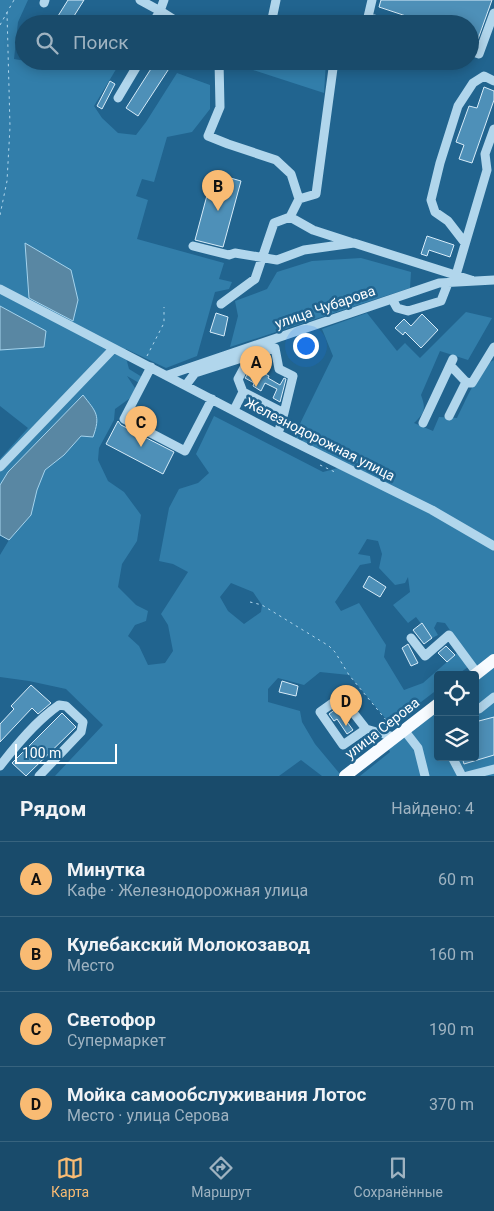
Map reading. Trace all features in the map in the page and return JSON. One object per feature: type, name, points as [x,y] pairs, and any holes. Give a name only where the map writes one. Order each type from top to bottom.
[{"type":"main road","points":[[479,672],[494,660]]},
{"type":"main road","name":"улица Серова","points":[[345,776],[434,707]]},
{"type":"street","points":[[140,0],[166,15]]},
{"type":"street","points":[[158,15],[164,0]]},
{"type":"street","points":[[274,15],[276,0]]},
{"type":"street","points":[[368,15],[372,0]]},
{"type":"street","points":[[479,54],[494,13]]},
{"type":"street","points":[[118,98],[135,70]]},
{"type":"street","points":[[219,70],[220,107],[208,136],[276,160],[291,174],[299,199],[290,217],[274,223],[255,279],[221,304]]},
{"type":"street","points":[[299,199],[316,194],[333,70]]},
{"type":"street","points":[[465,243],[448,221],[435,212],[430,200],[458,106],[474,82],[484,76],[494,81]]},
{"type":"street","points":[[456,275],[487,170],[485,154],[494,129]]},
{"type":"street","points":[[290,217],[313,230],[476,281]]},
{"type":"street","points":[[194,246],[228,255],[234,253],[277,260],[304,250],[354,243]]},
{"type":"street","points":[[392,299],[397,308],[408,311],[441,301],[443,283],[433,268]]},
{"type":"street","name":"улица Чубарова","points":[[168,375],[251,351],[392,299],[443,283],[494,280]]},
{"type":"street","name":"Железнодорожная улица","points":[[0,289],[278,434],[432,510],[494,546]]},
{"type":"street","points":[[186,385],[195,373],[251,351],[274,348],[279,369],[293,376],[278,434]]},
{"type":"street","points":[[0,467],[113,349]]},
{"type":"street","points":[[251,351],[238,379],[243,392],[284,413]]},
{"type":"street","points":[[423,423],[452,362],[466,382],[472,383],[493,352]]},
{"type":"street","points":[[147,365],[124,419],[185,451],[212,399]]},
{"type":"street","points":[[449,416],[466,382]]},
{"type":"street","points":[[234,410],[243,392]]},
{"type":"street","points":[[411,638],[425,656],[449,635],[474,671]]},
{"type":"street","points":[[366,729],[343,745],[320,712],[340,697],[366,729],[399,734],[418,748],[425,776]]},
{"type":"street","points":[[479,709],[494,697]]},
{"type":"street","points":[[0,766],[13,749],[46,714],[59,705],[66,706],[84,722],[81,732],[39,776]]},
{"type":"street","points":[[454,761],[462,776]]},
{"type":"street","points":[[466,776],[494,768]]},
{"type":"path","points":[[0,25],[14,0]]},
{"type":"path","points":[[0,215],[7,181],[10,127],[7,12]]},
{"type":"path","points":[[147,365],[164,323],[164,307]]},
{"type":"path","points":[[320,465],[337,473]]},
{"type":"path","points":[[250,602],[262,605],[329,646],[335,652],[349,675],[399,734]]},
{"type":"shaded area","points":[[0,0],[28,0],[21,15],[15,15],[15,70],[116,70],[94,106],[102,118],[118,133],[136,135],[177,73],[210,85],[210,109],[192,132],[167,137],[154,182],[142,179],[136,196],[148,200],[137,239],[224,263],[219,279],[232,282],[229,289],[215,292],[197,356],[166,368],[126,349],[125,354],[129,369],[142,377],[141,384],[127,376],[135,388],[133,396],[115,409],[114,420],[99,448],[98,460],[108,481],[124,492],[141,515],[137,541],[122,564],[118,587],[136,605],[148,611],[146,621],[135,625],[128,636],[139,646],[148,665],[165,663],[173,651],[168,625],[161,614],[188,572],[173,564],[159,561],[169,508],[179,489],[198,483],[209,473],[196,454],[214,416],[323,472],[338,468],[431,513],[494,548],[494,655],[477,669],[445,623],[437,622],[434,628],[438,635],[432,638],[416,617],[408,623],[393,605],[410,592],[408,577],[405,583],[395,585],[379,568],[382,554],[378,541],[367,539],[358,554],[370,556],[371,563],[360,565],[335,602],[341,611],[359,603],[386,645],[384,657],[404,690],[423,683],[434,673],[434,692],[391,725],[349,675],[320,672],[304,685],[278,678],[268,689],[268,702],[300,711],[302,722],[315,744],[340,774],[338,776],[322,776],[301,760],[279,776],[55,776],[103,725],[66,689],[0,677],[0,555],[9,540],[0,535],[0,459],[28,428],[0,406]],"holes":[[[231,583],[253,592],[262,605],[261,612],[244,624],[228,611],[220,597]]]},
{"type":"shaded area","points":[[253,70],[325,70],[324,93]]},
{"type":"shaded area","points":[[25,243],[71,270],[78,300],[73,321],[29,298]]},
{"type":"shaded area","points":[[361,258],[411,272],[410,288],[230,347],[238,316],[235,301],[267,289],[277,272],[312,261]]},
{"type":"shaded area","points":[[0,306],[46,331],[44,347],[0,350]]},
{"type":"shaded area","points":[[466,312],[492,318],[468,360],[440,351],[421,395],[424,403],[423,410],[414,423],[433,431],[439,417],[457,418],[478,377],[494,360],[494,541],[435,508],[298,440],[294,436],[333,356],[322,329],[367,313],[397,351],[405,343],[420,358]]},
{"type":"shaded area","points":[[83,395],[96,414],[97,424],[93,437],[81,436],[64,455],[45,470],[37,490],[31,515],[9,540],[0,535],[0,485],[8,472]]},
{"type":"shaded area","points":[[457,653],[468,667],[462,671],[437,671]]},
{"type":"shaded area","points":[[494,664],[494,776],[360,776],[390,752],[388,747],[434,711],[434,761],[479,761],[479,676]]},
{"type":"building","points":[[68,0],[84,0],[75,15],[59,15]]},
{"type":"building","points":[[381,0],[492,0],[479,36],[479,15],[403,15],[379,7]]},
{"type":"building","points":[[150,70],[168,70],[138,116],[126,108]]},
{"type":"building","points":[[110,81],[115,84],[102,109],[97,106]]},
{"type":"building","points":[[484,87],[494,91],[494,100],[472,163],[459,159],[464,145],[456,142],[469,106],[477,108]]},
{"type":"building","points":[[213,173],[241,181],[223,247],[195,240]]},
{"type":"building","points":[[427,236],[454,245],[450,257],[429,250],[427,256],[421,254]]},
{"type":"building","points":[[216,313],[228,317],[224,336],[210,332]]},
{"type":"building","points":[[422,314],[438,330],[421,348],[405,332],[403,335],[395,328],[404,319],[411,326]]},
{"type":"building","points":[[252,367],[269,376],[268,378],[280,385],[284,378],[286,379],[280,402],[273,398],[277,389],[265,383],[261,391],[253,386],[254,383],[245,378]]},
{"type":"building","points":[[118,421],[121,425],[174,452],[163,474],[106,444]]},
{"type":"building","points":[[369,576],[386,587],[380,597],[363,587]]},
{"type":"building","points":[[422,623],[432,638],[424,644],[413,630]]},
{"type":"building","points":[[408,644],[418,663],[411,666],[402,648]]},
{"type":"building","points":[[446,646],[455,655],[447,662],[438,653]]},
{"type":"building","points":[[282,681],[298,686],[296,696],[279,692]]},
{"type":"building","points":[[31,685],[51,703],[38,714],[32,708],[0,742],[0,724],[14,709],[11,706]]},
{"type":"building","points":[[340,706],[345,713],[342,715],[353,730],[347,734],[337,719],[334,721],[329,714]]},
{"type":"building","points":[[62,713],[76,727],[26,776],[12,763]]},
{"type":"building","points":[[494,717],[494,755],[479,760],[479,721]]},
{"type":"building","points":[[463,761],[474,761],[464,764]]},
{"type":"place","name":"Кулебакский Молокозавод","points":[[218,211]]},
{"type":"place","name":"Минутка","points":[[256,387]]},
{"type":"place","name":"Светофор","points":[[141,447]]},
{"type":"place","name":"Мойка самообслуживания Лотос","points":[[346,726]]}]
